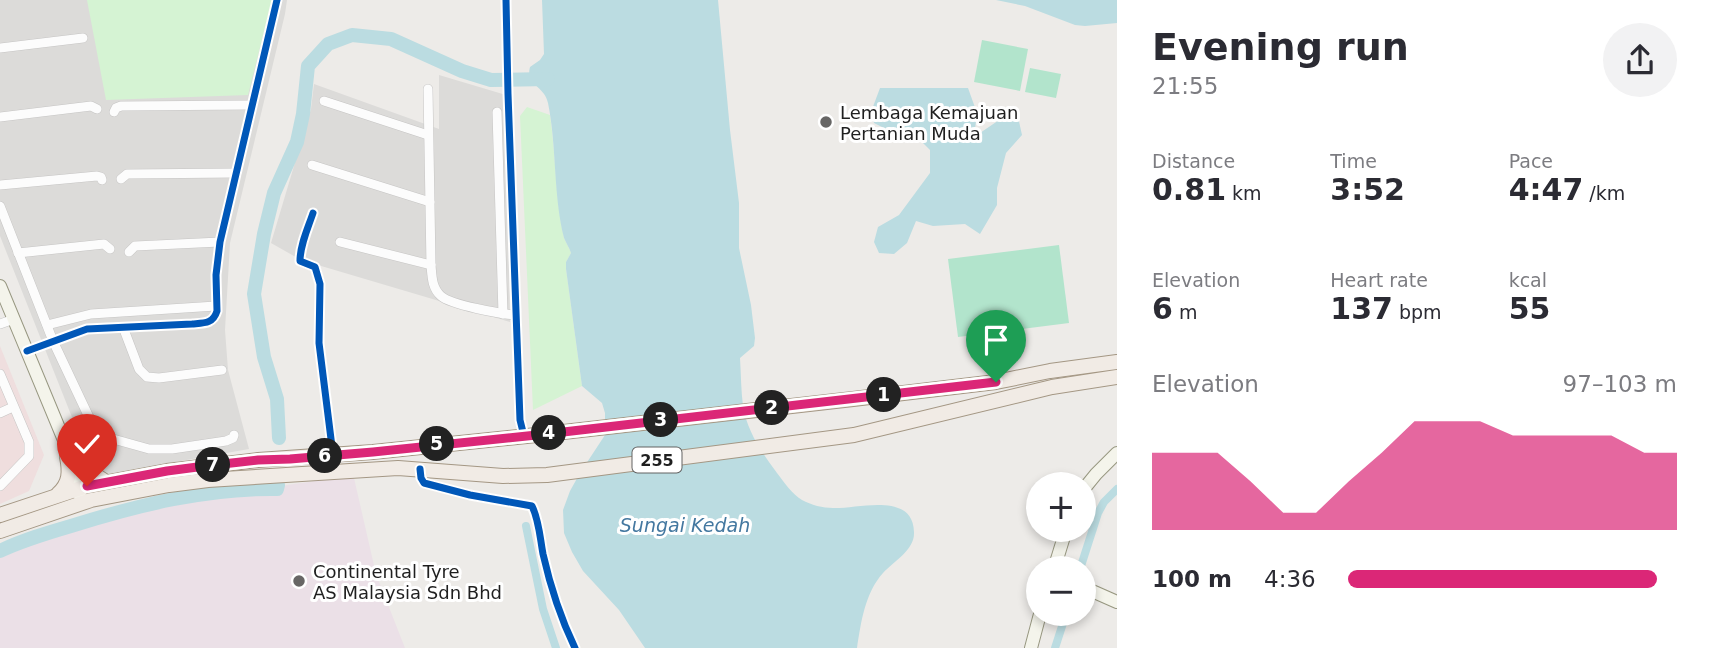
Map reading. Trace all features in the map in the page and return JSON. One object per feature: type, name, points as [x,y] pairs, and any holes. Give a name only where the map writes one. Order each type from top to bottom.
[{"type":"main road","name":"255","points":[[0,531],[106,482],[167,471],[258,460],[546,434],[996,382],[1117,362]]},
{"type":"main road","name":"255","points":[[0,514],[57,495],[258,476],[374,469],[420,469],[515,477],[547,475],[854,435],[1052,387],[1117,377]]},
{"type":"main road","points":[[70,452],[89,471],[106,482]]},
{"type":"main road","points":[[57,495],[68,482],[70,452]]},
{"type":"street","points":[[27,351],[87,329],[209,322],[216,314],[216,275],[220,242],[277,0]]},
{"type":"street","points":[[506,0],[520,420],[524,436]]},
{"type":"street","points":[[0,48],[83,38]]},
{"type":"street","points":[[428,89],[432,281],[436,290],[447,300],[516,315]]},
{"type":"street","points":[[324,101],[428,135]]},
{"type":"street","points":[[114,112],[121,106],[251,105]]},
{"type":"street","points":[[0,117],[92,106],[97,109]]},
{"type":"street","points":[[497,111],[503,314]]},
{"type":"street","points":[[312,165],[430,202]]},
{"type":"street","points":[[121,179],[127,174],[237,173]]},
{"type":"street","points":[[0,185],[97,176],[102,180]]},
{"type":"street","points":[[0,206],[54,341],[91,425],[100,434],[142,447],[164,449],[226,441],[234,435]]},
{"type":"street","points":[[313,213],[301,249],[300,261],[314,267],[320,284],[319,344],[333,455]]},
{"type":"street","points":[[129,252],[135,246],[220,242]]},
{"type":"street","points":[[340,242],[431,265]]},
{"type":"street","points":[[18,253],[107,247]]},
{"type":"street","points":[[0,286],[85,494]]},
{"type":"street","points":[[47,325],[91,314],[216,306]]},
{"type":"street","points":[[0,324],[13,319]]},
{"type":"street","points":[[123,327],[139,369],[147,376],[159,378],[222,370]]},
{"type":"street","points":[[0,374],[30,450],[29,456],[0,486]]},
{"type":"street","points":[[0,413],[13,407]]},
{"type":"street","points":[[1096,474],[1117,453]]},
{"type":"street","points":[[420,469],[424,484],[531,506],[536,513],[556,598],[575,648]]},
{"type":"street","points":[[1096,593],[1117,602]]},
{"type":"street","points":[[1031,648],[1037,626]]},
{"type":"shaded area","points":[[0,0],[287,0],[230,243],[225,330],[228,370],[249,449],[107,474],[89,460],[0,236]]},
{"type":"shaded area","points":[[439,75],[506,95],[510,322],[301,260],[271,243],[311,109],[314,84],[439,129]]},
{"type":"shaded area","points":[[0,346],[44,455],[29,491],[0,504]]},
{"type":"shaded area","points":[[337,478],[354,478],[376,574],[405,648],[0,648],[0,558],[125,515]]},
{"type":"green space","points":[[87,0],[272,0],[248,95],[106,100]]},
{"type":"green space","points":[[982,40],[1028,49],[1020,91],[974,82]]},
{"type":"green space","points":[[1030,68],[1061,74],[1056,98],[1025,92]]},
{"type":"green space","points":[[527,107],[550,115],[561,223],[571,253],[566,269],[582,386],[533,410],[520,116]]},
{"type":"green space","points":[[1059,245],[1069,323],[958,337],[948,259]]},
{"type":"water","name":"Sungai Kedah","points":[[542,0],[718,0],[739,203],[739,248],[755,338],[754,346],[740,358],[743,406],[748,424],[771,465],[788,488],[802,500],[829,508],[869,505],[894,507],[904,511],[911,519],[914,532],[908,550],[883,573],[872,590],[865,608],[857,648],[645,648],[619,610],[583,571],[572,552],[564,533],[563,510],[580,473],[605,435],[605,413],[602,403],[582,386],[566,269],[571,253],[564,238],[556,188],[551,120],[546,97],[529,73],[530,67],[544,54]]},
{"type":"water","points":[[996,0],[1117,0],[1117,23],[1075,25],[1025,6]]},
{"type":"water","points":[[880,88],[968,88],[977,113],[975,129],[980,133],[1005,116],[1018,117],[1022,135],[1006,153],[997,188],[997,205],[980,234],[965,224],[933,226],[916,221],[907,243],[894,254],[879,253],[874,242],[878,227],[899,215],[930,173],[930,150],[914,134],[888,130],[874,123],[871,112]]},
{"type":"waterway","points":[[279,438],[277,399],[264,357],[254,294],[274,193],[297,142],[308,66],[328,44],[352,35],[391,39],[462,71],[491,80],[548,79]]},
{"type":"waterway","points":[[0,551],[44,534],[147,505],[225,491],[277,489],[278,485]]},
{"type":"waterway","points":[[1084,556],[1098,513],[1104,502],[1117,489]]},
{"type":"waterway","points":[[526,526],[543,609],[556,648]]},
{"type":"waterway","points":[[1055,648],[1062,626]]},
{"type":"cycle path","points":[[27,351],[87,329],[200,323],[213,318],[217,311],[216,275],[220,242],[277,0]]},
{"type":"cycle path","points":[[506,0],[520,420],[524,436]]},
{"type":"cycle path","points":[[313,213],[300,261],[315,267],[320,284],[319,343],[333,455]]},
{"type":"cycle path","points":[[420,469],[424,483],[470,495],[532,506],[553,590],[575,648]]},
{"type":"place","name":"Lembaga Kemajuan Pertanian Muda","points":[[826,122]]},
{"type":"place","name":"Continental Tyre AS Malaysia Sdn Bhd","points":[[299,581]]},
{"type":"route","points":[[87,486],[205,466],[546,434],[996,382]]}]
